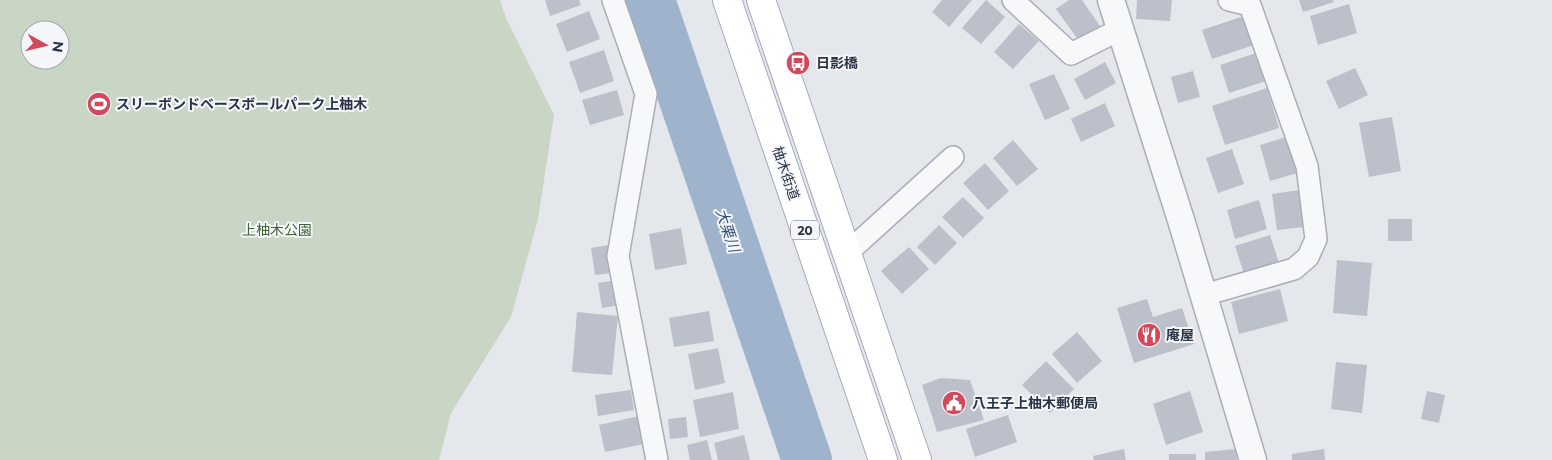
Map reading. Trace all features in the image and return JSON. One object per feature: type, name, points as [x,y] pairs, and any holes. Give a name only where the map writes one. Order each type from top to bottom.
[{"type":"main road","name":"柚木街道","points":[[727,0],[883,460]]},
{"type":"main road","name":"20","points":[[761,0],[917,460]]},
{"type":"street","points":[[613,0],[646,94],[618,256],[657,460]]},
{"type":"street","points":[[1013,0],[1071,54],[1121,29]]},
{"type":"street","points":[[1111,0],[1204,295],[1253,460]]},
{"type":"street","points":[[1204,295],[1294,269],[1308,257],[1316,239],[1307,166],[1250,4],[1229,0]]},
{"type":"street","points":[[847,253],[952,157]]},
{"type":"green space","name":"上柚木公園","points":[[0,0],[500,0],[506,18],[554,115],[538,219],[511,317],[451,413],[439,460],[0,460]]},
{"type":"building","points":[[545,0],[579,0],[581,5],[550,16]]},
{"type":"building","points":[[942,0],[972,0],[949,27],[932,12]]},
{"type":"building","points":[[986,0],[1005,17],[981,44],[962,28]]},
{"type":"building","points":[[1069,0],[1082,0],[1100,26],[1079,41],[1056,9]]},
{"type":"building","points":[[1137,0],[1172,0],[1170,21],[1136,19]]},
{"type":"building","points":[[1299,0],[1333,0],[1334,2],[1303,12]]},
{"type":"building","points":[[1349,4],[1357,33],[1318,45],[1310,16]]},
{"type":"building","points":[[589,11],[600,39],[567,52],[556,24]]},
{"type":"building","points":[[1244,16],[1254,45],[1212,59],[1202,30]]},
{"type":"building","points":[[1019,24],[1039,41],[1013,69],[994,52]]},
{"type":"building","points":[[604,50],[614,81],[580,93],[569,62]]},
{"type":"building","points":[[1259,52],[1269,80],[1229,93],[1220,65]]},
{"type":"building","points":[[1105,62],[1116,83],[1085,100],[1074,79]]},
{"type":"building","points":[[1355,68],[1368,95],[1339,109],[1326,81]]},
{"type":"building","points":[[1193,71],[1200,97],[1178,103],[1171,77]]},
{"type":"building","points":[[1054,74],[1070,109],[1045,120],[1029,84]]},
{"type":"building","points":[[1267,88],[1279,128],[1225,145],[1212,106]]},
{"type":"building","points":[[617,90],[624,115],[590,125],[582,100]]},
{"type":"building","points":[[1105,103],[1115,126],[1081,142],[1071,119]]},
{"type":"building","points":[[1392,117],[1401,171],[1369,177],[1359,123]]},
{"type":"building","points":[[1290,136],[1301,172],[1270,181],[1260,145]]},
{"type":"building","points":[[1013,140],[1038,169],[1017,186],[993,158]]},
{"type":"building","points":[[1232,149],[1244,184],[1218,193],[1206,158]]},
{"type":"building","points":[[985,163],[1009,191],[988,210],[963,183]]},
{"type":"building","points":[[1300,190],[1305,227],[1277,230],[1272,194]]},
{"type":"building","points":[[963,197],[984,218],[963,238],[942,217]]},
{"type":"building","points":[[1259,200],[1267,229],[1235,239],[1227,210]]},
{"type":"building","points":[[1388,219],[1412,219],[1412,241],[1388,241]]},
{"type":"building","points":[[939,225],[957,243],[935,265],[917,247]]},
{"type":"building","points":[[681,228],[687,264],[655,270],[649,234]]},
{"type":"building","points":[[1270,235],[1280,266],[1245,277],[1235,246]]},
{"type":"building","points":[[609,245],[612,273],[595,275],[591,248]]},
{"type":"building","points":[[909,247],[929,269],[902,294],[881,271]]},
{"type":"building","points":[[1337,260],[1372,263],[1367,316],[1333,313]]},
{"type":"building","points":[[617,280],[620,305],[602,308],[598,283]]},
{"type":"building","points":[[1280,289],[1288,321],[1239,334],[1231,302]]},
{"type":"building","points":[[1147,299],[1153,317],[1182,308],[1194,344],[1134,363],[1117,308]]},
{"type":"building","points":[[709,311],[714,341],[674,347],[669,318]]},
{"type":"building","points":[[577,312],[618,316],[612,375],[572,372]]},
{"type":"building","points":[[1077,332],[1102,361],[1077,383],[1052,354]]},
{"type":"building","points":[[718,348],[725,383],[695,390],[688,354]]},
{"type":"building","points":[[1046,361],[1074,389],[1050,413],[1022,385]]},
{"type":"building","points":[[1336,362],[1367,365],[1362,413],[1331,409]]},
{"type":"building","points":[[941,378],[970,380],[984,420],[937,432],[922,385]]},
{"type":"building","points":[[631,390],[634,410],[598,416],[595,395]]},
{"type":"building","points":[[1190,391],[1203,432],[1166,445],[1153,404]]},
{"type":"building","points":[[1427,391],[1445,395],[1439,423],[1421,419]]},
{"type":"building","points":[[733,392],[739,429],[700,437],[693,400]]},
{"type":"building","points":[[1008,415],[1017,442],[975,457],[966,429]]},
{"type":"building","points":[[639,416],[644,444],[605,452],[599,425]]},
{"type":"building","points":[[686,417],[688,437],[670,439],[668,419]]},
{"type":"building","points":[[744,435],[750,460],[718,460],[714,443]]},
{"type":"building","points":[[707,440],[712,460],[690,460],[687,445]]},
{"type":"building","points":[[1124,449],[1126,460],[1094,460],[1093,456]]},
{"type":"building","points":[[1236,449],[1237,460],[1205,460],[1205,452]]},
{"type":"building","points":[[1324,449],[1325,460],[1292,460],[1292,454]]},
{"type":"building","points":[[1169,454],[1196,454],[1196,460],[1169,460]]},
{"type":"waterway","name":"大栗川","points":[[650,0],[807,460]]},
{"type":"place","name":"日影橋","points":[[798,63]]},
{"type":"place","name":"スリーボンドベースボールパーク上柚木","points":[[99,104]]},
{"type":"place","name":"庵屋","points":[[1149,335]]},
{"type":"place","name":"八王子上柚木郵便局","points":[[954,403]]}]
